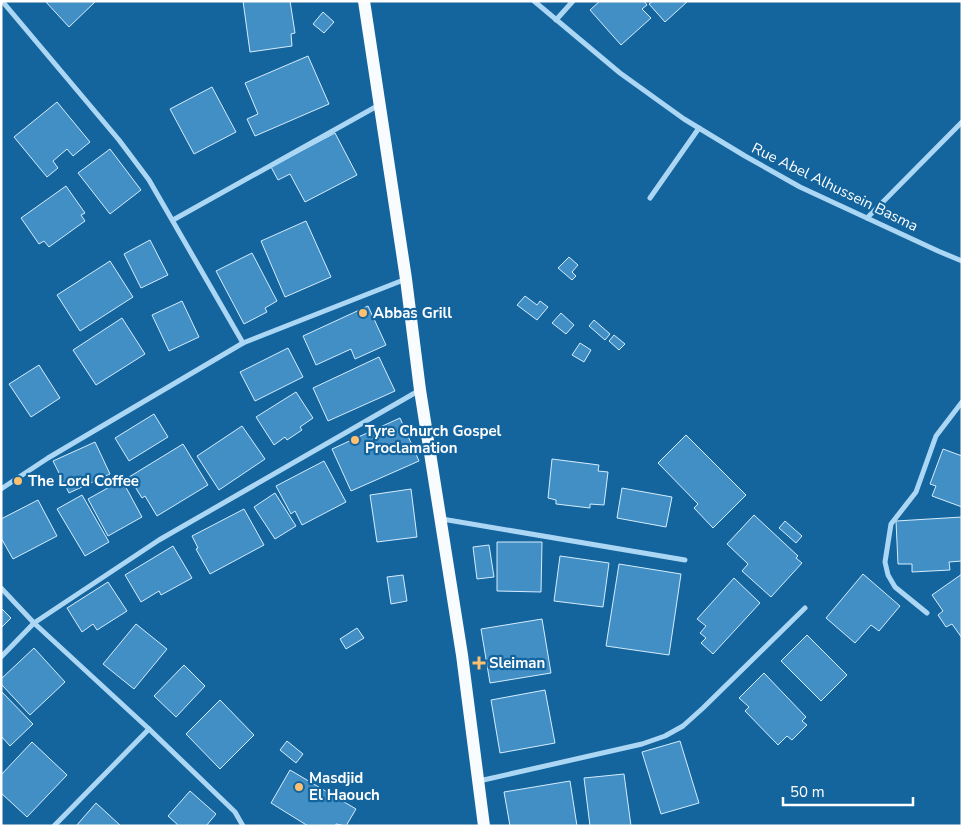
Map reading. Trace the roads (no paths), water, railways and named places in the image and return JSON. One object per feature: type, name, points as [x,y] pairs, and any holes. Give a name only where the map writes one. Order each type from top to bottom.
[{"type":"main road","points":[[364,1],[406,279],[420,390],[462,655],[484,826]]},
{"type":"street","points":[[2,1],[119,140],[149,180],[243,343]]},
{"type":"street","name":"Rue Abel Alhussein Basma","points":[[534,1],[620,73],[698,128],[800,187],[938,252],[962,261]]},
{"type":"street","points":[[556,20],[573,1]]},
{"type":"street","points":[[172,220],[379,105]]},
{"type":"street","points":[[867,218],[962,122]]},
{"type":"street","points":[[650,198],[698,128]]},
{"type":"street","points":[[1,490],[48,458],[243,343],[406,279]]},
{"type":"street","points":[[1,657],[34,623],[159,540],[420,390]]},
{"type":"street","points":[[927,613],[895,586],[888,575],[885,562],[891,524],[916,492],[936,436],[962,402]]},
{"type":"street","points":[[440,519],[685,560]]},
{"type":"street","points":[[1,588],[34,623],[149,729],[235,812],[242,826]]},
{"type":"street","points":[[478,781],[642,744],[665,736],[683,726],[703,708],[805,608]]},
{"type":"street","points":[[54,826],[149,729]]},
{"type":"place","name":"Abbas Grill","points":[[363,313]]},
{"type":"place","name":"Tyre Church Gospel Proclamation","points":[[355,440]]},
{"type":"place","name":"The Lord Coffee","points":[[18,481]]},
{"type":"place","name":"Sleiman","points":[[479,663]]},
{"type":"place","name":"Masdjid El Haouch","points":[[299,787]]}]
